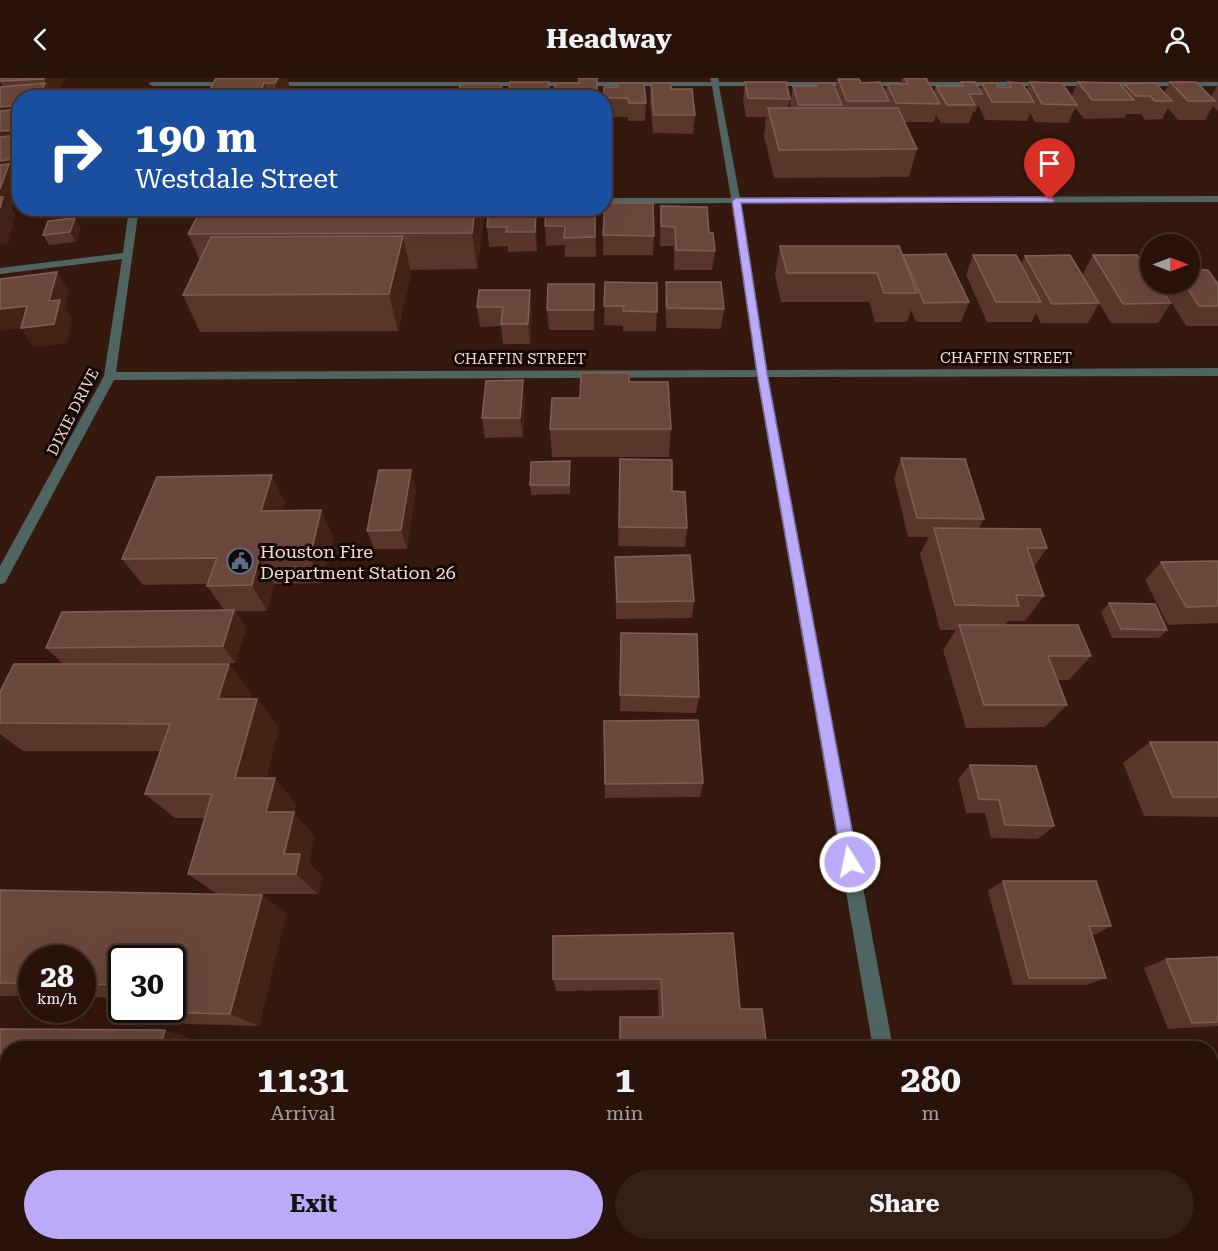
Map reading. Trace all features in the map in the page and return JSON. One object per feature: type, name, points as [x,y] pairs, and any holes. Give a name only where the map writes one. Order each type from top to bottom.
[{"type":"street","points":[[260,84],[714,81],[1218,84]]},
{"type":"street","points":[[714,81],[736,201],[762,373],[882,1041]]},
{"type":"street","points":[[153,84],[236,84]]},
{"type":"street","points":[[612,201],[1218,199]]},
{"type":"street","name":"DIXIE DRIVE","points":[[0,579],[110,376],[133,216]]},
{"type":"street","points":[[0,271],[128,255]]},
{"type":"street","name":"CHAFFIN STREET","points":[[110,376],[1218,372]]},
{"type":"building","points":[[1,78],[44,78],[44,79],[0,81]]},
{"type":"building","points":[[216,78],[278,78],[275,83],[264,83],[261,90],[209,90]]},
{"type":"building","points":[[579,78],[597,78],[597,90],[555,90],[555,83],[579,83]]},
{"type":"building","points":[[905,78],[926,78],[940,104],[896,103],[887,84],[908,84]]},
{"type":"building","points":[[838,79],[859,79],[861,83],[880,82],[889,101],[847,101]]},
{"type":"building","points":[[510,82],[549,82],[548,90],[509,90]]},
{"type":"building","points":[[745,82],[786,82],[790,99],[748,98]]},
{"type":"building","points":[[961,82],[975,82],[982,94],[969,94],[975,105],[947,105],[936,86],[963,86]]},
{"type":"building","points":[[1008,82],[1022,83],[1034,102],[992,102],[982,83],[996,83],[998,87],[1011,87]]},
{"type":"building","points":[[1030,82],[1062,83],[1077,105],[1042,104]]},
{"type":"building","points":[[1078,82],[1119,83],[1134,100],[1092,100]]},
{"type":"building","points":[[1170,82],[1196,82],[1215,101],[1188,101]]},
{"type":"building","points":[[45,83],[42,90],[12,90],[12,106],[0,107],[0,87]]},
{"type":"building","points":[[618,83],[644,83],[646,103],[629,103],[628,98],[612,98],[612,90],[604,90],[604,87],[618,87]]},
{"type":"building","points":[[651,83],[671,83],[671,89],[692,89],[695,115],[654,115]]},
{"type":"building","points":[[816,83],[833,83],[842,105],[799,105],[793,86],[817,86]]},
{"type":"building","points":[[1155,83],[1172,101],[1155,101],[1150,96],[1136,96],[1124,84]]},
{"type":"building","points":[[460,84],[502,84],[501,90],[459,90]]},
{"type":"building","points":[[768,108],[898,108],[917,149],[779,150]]},
{"type":"building","points":[[12,110],[12,130],[0,131],[0,111]]},
{"type":"building","points":[[12,136],[12,159],[0,161],[0,137]]},
{"type":"building","points":[[9,164],[0,189],[0,165]]},
{"type":"building","points":[[612,203],[653,203],[654,236],[603,235],[604,216],[612,216]]},
{"type":"building","points":[[661,206],[707,207],[709,233],[713,233],[715,251],[676,250],[675,227],[661,226]]},
{"type":"building","points":[[198,216],[474,216],[472,233],[188,234]]},
{"type":"building","points":[[488,216],[536,216],[535,232],[506,232],[507,227],[487,227]]},
{"type":"building","points":[[546,216],[595,216],[595,237],[564,238],[565,226],[545,226]]},
{"type":"building","points":[[75,218],[70,232],[43,235],[48,221]]},
{"type":"building","points":[[403,236],[389,294],[183,295],[211,237]]},
{"type":"building","points":[[780,246],[899,246],[917,293],[884,293],[877,273],[787,273]]},
{"type":"building","points":[[946,254],[969,302],[924,303],[903,255]]},
{"type":"building","points":[[973,255],[1016,255],[1041,302],[996,302]]},
{"type":"building","points":[[1070,255],[1099,303],[1052,304],[1025,256]]},
{"type":"building","points":[[1093,255],[1137,255],[1140,259],[1140,294],[1164,294],[1171,303],[1123,304]]},
{"type":"building","points":[[1200,270],[1208,270],[1218,284],[1218,306],[1199,306],[1191,294],[1200,294]]},
{"type":"building","points":[[57,272],[49,301],[60,300],[54,324],[21,328],[27,306],[0,309],[0,279]]},
{"type":"building","points":[[605,282],[657,283],[657,312],[623,311],[624,306],[604,306]]},
{"type":"building","points":[[666,282],[721,282],[724,309],[667,308]]},
{"type":"building","points":[[548,284],[594,284],[594,310],[547,310]]},
{"type":"building","points":[[479,290],[530,290],[528,324],[501,324],[503,307],[477,307]]},
{"type":"building","points":[[581,373],[629,373],[629,382],[668,382],[671,429],[550,429],[552,398],[580,398]]},
{"type":"building","points":[[523,380],[520,418],[482,418],[486,381]]},
{"type":"building","points":[[901,458],[965,459],[984,519],[917,518]]},
{"type":"building","points":[[620,459],[672,460],[672,491],[685,492],[687,528],[619,527]]},
{"type":"building","points":[[570,461],[569,485],[530,485],[531,462]]},
{"type":"building","points":[[379,470],[411,470],[401,530],[367,531]]},
{"type":"building","points":[[272,475],[261,511],[321,510],[310,557],[259,558],[252,585],[207,586],[217,558],[122,559],[157,477]]},
{"type":"building","points":[[934,528],[1040,529],[1047,548],[1027,548],[1044,596],[1016,595],[1019,606],[955,605]]},
{"type":"building","points":[[690,555],[694,601],[617,602],[615,557]]},
{"type":"building","points":[[1218,561],[1218,606],[1186,607],[1161,562]]},
{"type":"building","points":[[1109,603],[1155,604],[1167,630],[1121,629]]},
{"type":"building","points":[[234,610],[223,646],[46,648],[62,612]]},
{"type":"building","points":[[959,625],[1078,625],[1091,656],[1048,656],[1067,705],[984,705]]},
{"type":"building","points":[[621,633],[697,634],[699,697],[620,695]]},
{"type":"building","points":[[14,664],[229,664],[218,699],[257,699],[235,778],[275,778],[266,812],[294,812],[284,854],[300,854],[296,874],[188,874],[212,794],[145,794],[170,724],[0,723],[0,692]]},
{"type":"building","points":[[698,720],[703,783],[605,784],[604,721]]},
{"type":"building","points":[[1150,742],[1218,742],[1218,797],[1173,797]]},
{"type":"building","points":[[970,765],[1036,766],[1054,826],[1005,825],[999,800],[979,799]]},
{"type":"building","points":[[1003,881],[1096,881],[1111,926],[1089,926],[1106,978],[1029,978]]},
{"type":"building","points":[[0,890],[262,895],[230,1014],[186,1013],[186,945],[108,945],[108,985],[96,984],[96,945],[18,945],[18,983],[0,983]]},
{"type":"building","points":[[733,933],[740,1009],[762,1009],[766,1041],[620,1041],[620,1017],[663,1017],[661,979],[553,979],[553,936]]},
{"type":"building","points":[[1218,957],[1218,1022],[1192,1023],[1166,959]]},
{"type":"building","points":[[0,1029],[165,1030],[162,1041],[0,1041]]},
{"type":"place","name":"Houston Fire Department Station 26","points":[[240,561]]},
{"type":"route","points":[[850,862],[762,373],[736,201],[1050,200]]}]
